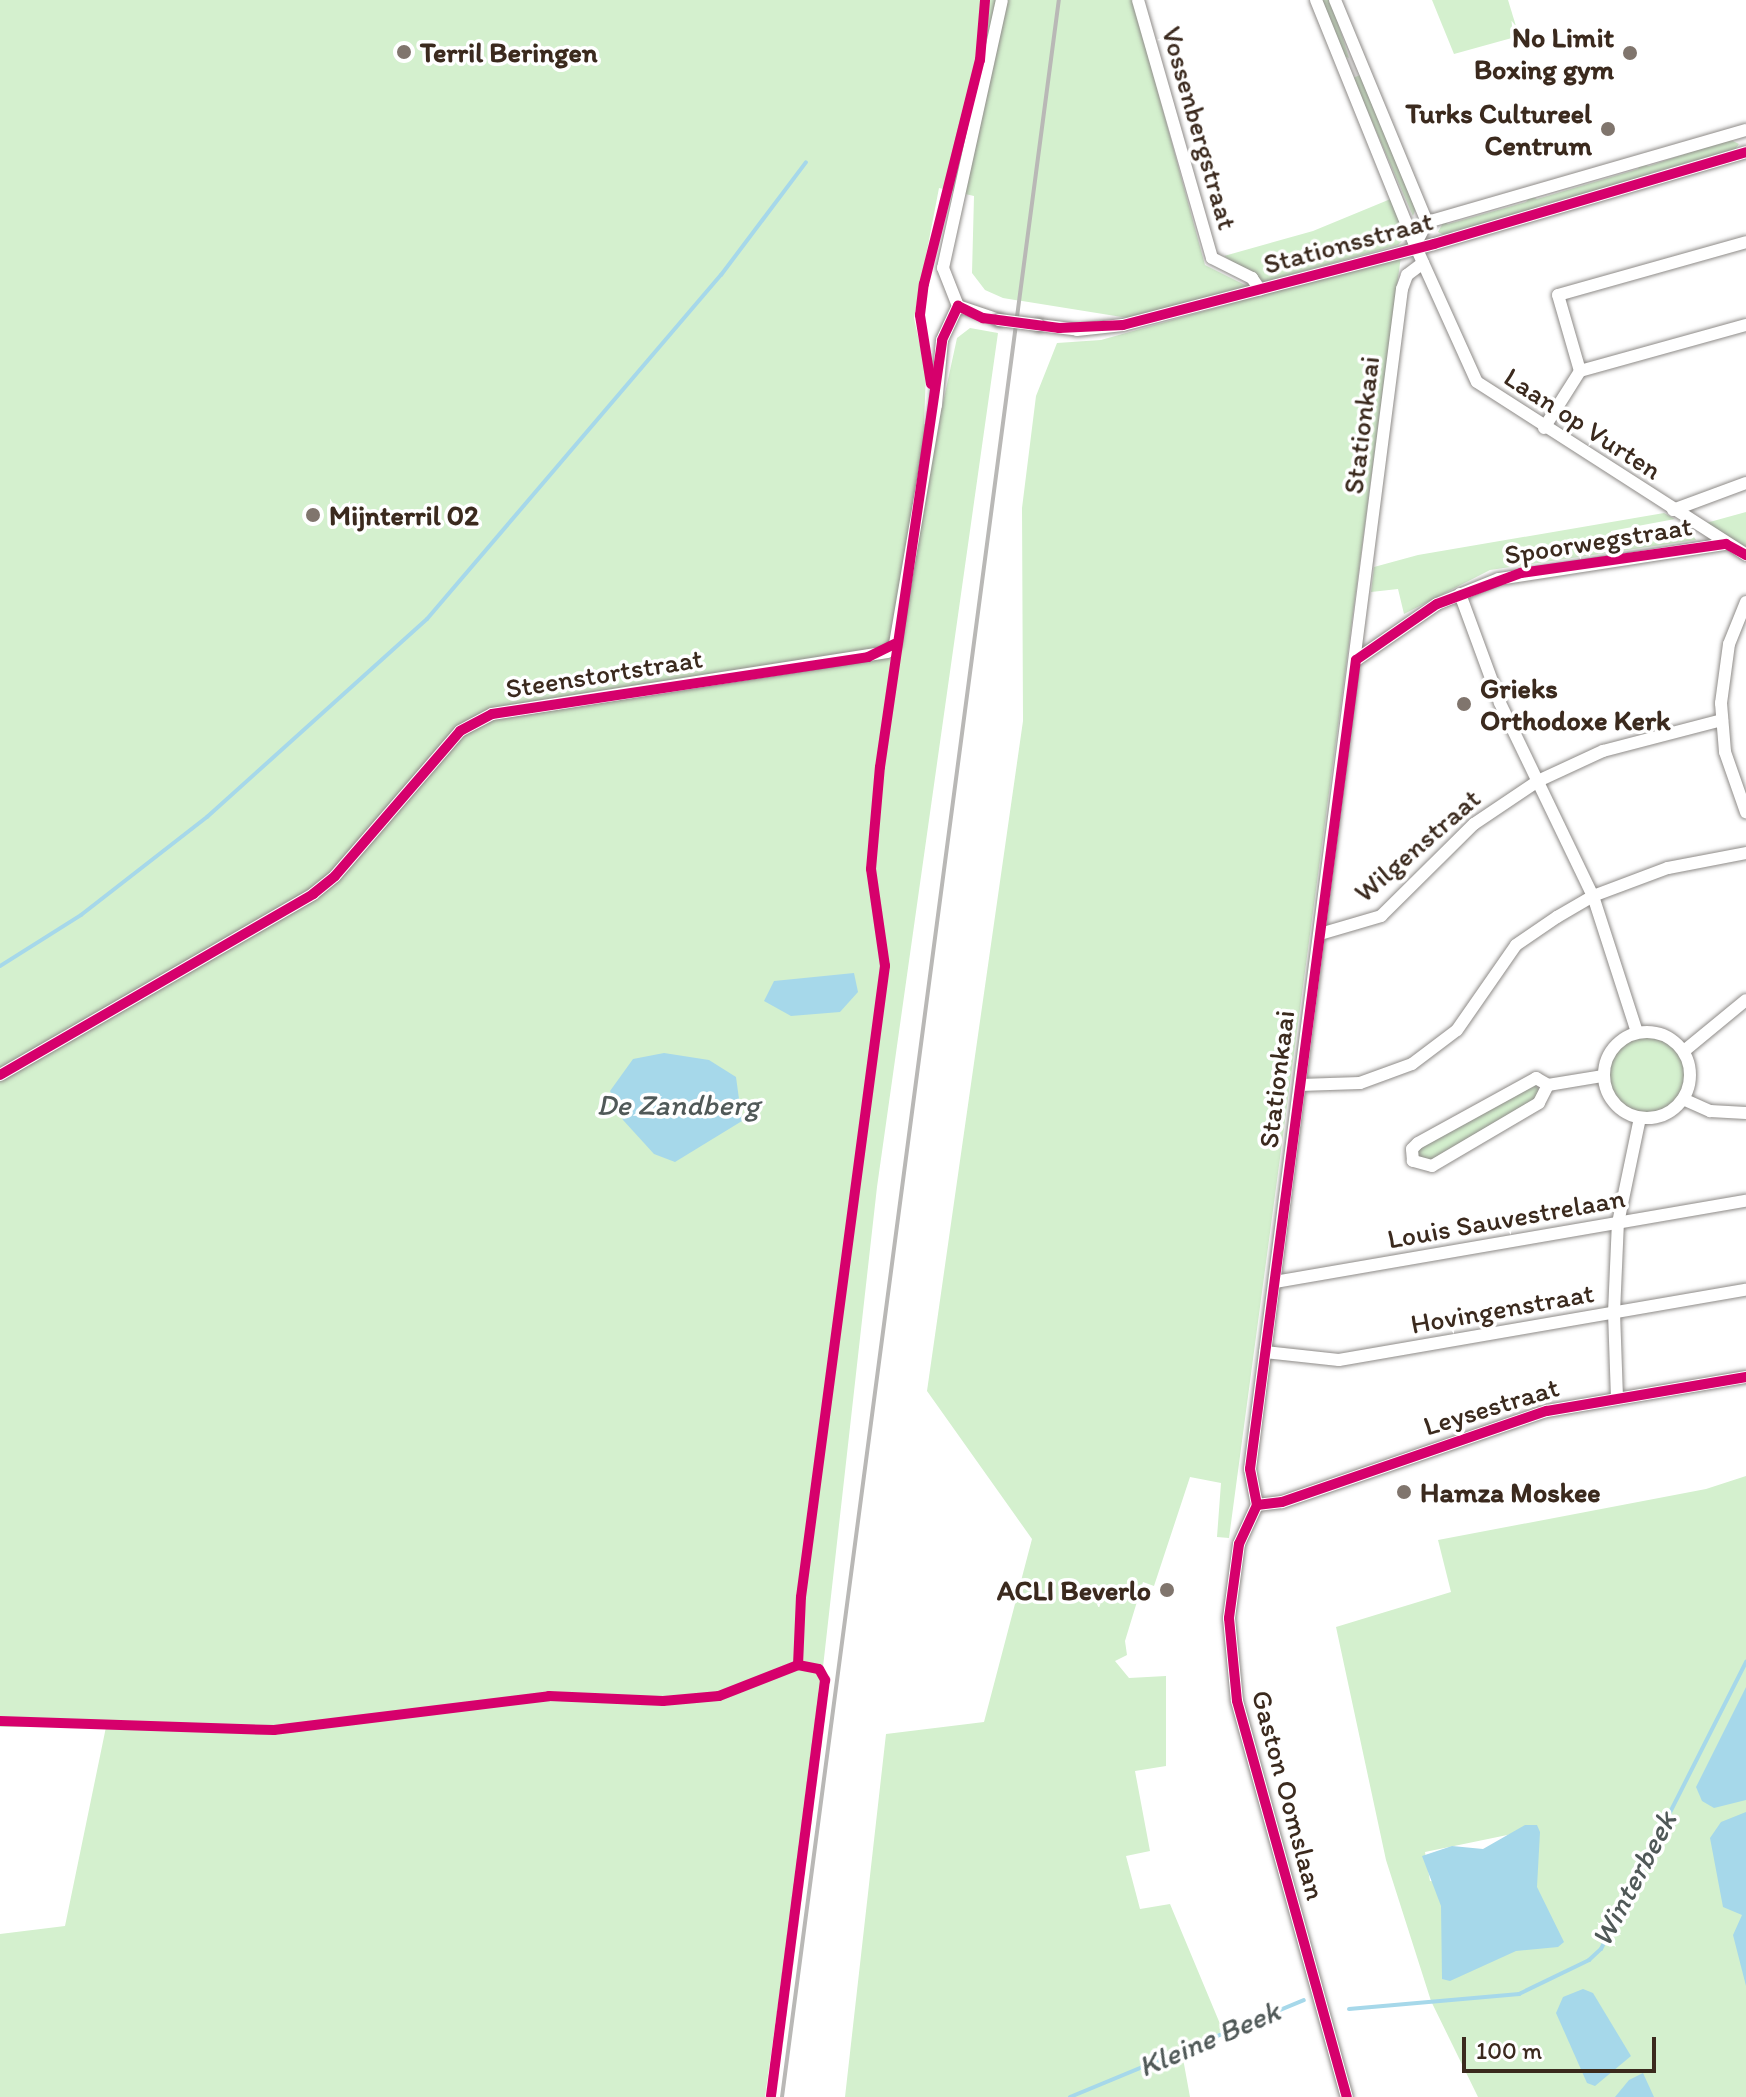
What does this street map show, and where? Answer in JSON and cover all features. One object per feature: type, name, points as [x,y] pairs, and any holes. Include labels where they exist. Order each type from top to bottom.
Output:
[{"type":"street","points":[[958,306],[945,280],[945,257],[1002,0]]},
{"type":"street","name":"Vossenbergstraat","points":[[1138,0],[1212,258],[1252,278],[1260,290]]},
{"type":"street","name":"Laan op Vurten","points":[[1316,0],[1415,245],[1477,382],[1544,428],[1746,555]]},
{"type":"street","points":[[1335,0],[1427,222]]},
{"type":"street","points":[[1345,71],[1361,64]]},
{"type":"street","name":"Stationsstraat","points":[[1415,245],[1427,222],[1746,131]]},
{"type":"street","name":"Stationsstraat","points":[[958,306],[999,320],[1077,330],[1123,325],[1260,290],[1415,245],[1434,244],[1746,152]]},
{"type":"street","points":[[1580,371],[1558,295],[1746,242]]},
{"type":"street","name":"Stationkaai","points":[[1257,1505],[1250,1469],[1402,289],[1407,275],[1423,263]]},
{"type":"street","name":"Steenstortstraat","points":[[0,1075],[313,894],[335,876],[460,731],[492,714],[887,652],[895,644],[936,405],[942,340],[958,306]]},
{"type":"street","points":[[1544,428],[1580,371],[1746,325]]},
{"type":"street","name":"Spoorwegstraat","points":[[1673,510],[1746,483]]},
{"type":"street","name":"Spoorwegstraat","points":[[1356,660],[1460,594],[1521,573],[1726,544]]},
{"type":"street","points":[[1460,594],[1490,680],[1593,896],[1637,1032]]},
{"type":"street","points":[[1746,602],[1724,663],[1722,720],[1725,752],[1746,812]]},
{"type":"street","name":"Wilgenstraat","points":[[1320,934],[1381,916],[1474,824],[1538,781],[1603,751],[1722,720]]},
{"type":"street","points":[[1300,1085],[1360,1083],[1412,1064],[1457,1030],[1516,945],[1593,896],[1668,868],[1746,853]]},
{"type":"street","points":[[1684,1051],[1746,1000]]},
{"type":"street","points":[[1637,1032],[1658,1033],[1684,1051],[1690,1070],[1683,1099],[1669,1112],[1640,1118],[1614,1103],[1603,1076],[1612,1048],[1637,1032]]},
{"type":"street","points":[[1548,1085],[1539,1103],[1432,1166],[1413,1161],[1412,1149],[1418,1143],[1525,1080],[1536,1078],[1548,1085],[1603,1076]]},
{"type":"street","points":[[1683,1099],[1710,1111],[1746,1113]]},
{"type":"street","points":[[1617,1398],[1614,1313],[1618,1223],[1640,1118]]},
{"type":"street","name":"Louis Sauvestrelaan","points":[[1275,1282],[1746,1201]]},
{"type":"street","name":"Hovingenstraat","points":[[1265,1352],[1339,1360],[1746,1290]]},
{"type":"street","name":"Leysestraat","points":[[1257,1505],[1282,1502],[1505,1422],[1617,1398],[1746,1377]]},
{"type":"street","name":"Gaston Oomslaan","points":[[1257,1505],[1239,1544],[1229,1618],[1237,1701],[1347,2097]]},
{"type":"green space","points":[[0,0],[1133,0],[1205,265],[1247,286],[1128,318],[1003,298],[985,290],[972,273],[974,196],[939,188],[914,318],[926,373],[924,424],[938,426],[957,338],[970,328],[998,333],[877,1187],[813,1756],[765,2097],[0,2097],[0,1934],[65,1926],[106,1727],[0,1727]]},
{"type":"green space","points":[[1320,0],[1331,0],[1349,58],[1343,56]]},
{"type":"green space","points":[[1432,0],[1508,0],[1519,36],[1454,54]]},
{"type":"green space","points":[[1360,75],[1416,208],[1413,216],[1353,78]]},
{"type":"green space","points":[[1729,139],[1739,144],[1732,154],[1728,151],[1651,173],[1647,178],[1538,206],[1535,211],[1453,231],[1448,237],[1438,232],[1444,221],[1448,224],[1526,202],[1531,196],[1537,199]]},
{"type":"green space","points":[[1393,198],[1407,236],[1398,245],[1264,282],[1224,256],[1313,231]]},
{"type":"green space","points":[[1401,256],[1229,1538],[1217,1537],[1221,1483],[1190,1477],[1154,1586],[1143,1582],[1125,1641],[1127,1655],[1115,1661],[1129,1678],[1166,1676],[1166,1766],[1135,1771],[1150,1851],[1126,1856],[1140,1909],[1170,1904],[1223,2031],[1182,2053],[1190,2097],[845,2097],[886,1734],[984,1722],[1032,1539],[927,1391],[1023,721],[1022,508],[1036,396],[1057,343],[1101,340]]},
{"type":"green space","points":[[1746,512],[1746,547],[1706,523]]},
{"type":"green space","points":[[1664,513],[1675,519],[1611,531],[1611,540],[1689,530],[1696,540],[1490,570],[1404,614],[1398,589],[1371,592],[1374,567],[1418,555]]},
{"type":"green space","points":[[1647,1037],[1661,1040],[1674,1048],[1682,1061],[1685,1075],[1682,1089],[1674,1102],[1661,1110],[1647,1113],[1633,1110],[1620,1102],[1612,1089],[1609,1075],[1612,1061],[1620,1048],[1633,1040]]},
{"type":"green space","points":[[1534,1082],[1542,1095],[1432,1162],[1419,1162],[1417,1148]]},
{"type":"green space","points":[[1746,1476],[1746,2097],[1478,2097],[1431,2001],[1386,1860],[1336,1627],[1451,1592],[1438,1540],[1706,1489]],"holes":[[[1517,1833],[1538,1894],[1430,1881],[1425,1852]]]},
{"type":"water","points":[[854,973],[858,992],[840,1012],[791,1016],[764,1001],[774,981]]},
{"type":"water","name":"De Zandberg","points":[[664,1053],[709,1060],[736,1077],[742,1121],[675,1162],[654,1154],[623,1120],[610,1091],[633,1059]]},
{"type":"water","points":[[1746,1687],[1746,1800],[1714,1808],[1702,1801],[1696,1787]]},
{"type":"water","points":[[1746,1812],[1746,1986],[1733,1935],[1742,1915],[1723,1907],[1710,1838],[1721,1822]]},
{"type":"water","points":[[1525,1825],[1537,1825],[1540,1832],[1537,1887],[1564,1942],[1558,1947],[1516,1951],[1450,1981],[1442,1979],[1441,1906],[1422,1856],[1452,1846],[1483,1849]]},
{"type":"water","points":[[1583,1989],[1593,1993],[1631,2056],[1595,2086],[1587,2083],[1556,2013],[1563,1997]]},
{"type":"water","points":[[1643,2073],[1654,2097],[1615,2097],[1629,2080]]},
{"type":"waterway","points":[[0,966],[81,915],[207,817],[427,619],[721,275],[806,162]]},
{"type":"waterway","name":"Winterbeek","points":[[1349,2009],[1519,1994],[1589,1960],[1601,1949],[1746,1662]]},
{"type":"waterway","name":"Kleine Beek","points":[[1070,2097],[1304,2000]]},
{"type":"railway","points":[[782,2097],[1059,0]]},
{"type":"cycle path","points":[[931,384],[920,315],[924,284],[980,60],[985,0]]},
{"type":"cycle path","points":[[798,1665],[801,1597],[885,966],[871,869],[880,767],[942,340],[958,306],[983,318],[1059,328],[1123,325],[1434,244],[1746,152]]},
{"type":"cycle path","points":[[1257,1505],[1250,1469],[1356,660],[1437,604],[1521,573],[1726,544],[1746,555]]},
{"type":"cycle path","points":[[0,1075],[313,894],[335,876],[460,731],[492,714],[868,657],[895,644]]},
{"type":"cycle path","points":[[1257,1505],[1282,1502],[1547,1411],[1746,1377]]},
{"type":"cycle path","points":[[1257,1505],[1239,1544],[1229,1618],[1237,1701],[1347,2097]]},
{"type":"cycle path","points":[[0,1721],[274,1730],[549,1696],[663,1701],[719,1696],[798,1665],[819,1669],[825,1680],[771,2097]]},
{"type":"place","name":"Terril Beringen","points":[[404,52]]},
{"type":"place","name":"No Limit Boxing gym","points":[[1630,53]]},
{"type":"place","name":"Turks Cultureel Centrum","points":[[1608,129]]},
{"type":"place","name":"Mijnterril 02","points":[[313,515]]},
{"type":"place","name":"Grieks Orthodoxe Kerk","points":[[1464,704]]},
{"type":"place","name":"Hamza Moskee","points":[[1404,1492]]},
{"type":"place","name":"ACLI Beverlo","points":[[1167,1590]]}]
